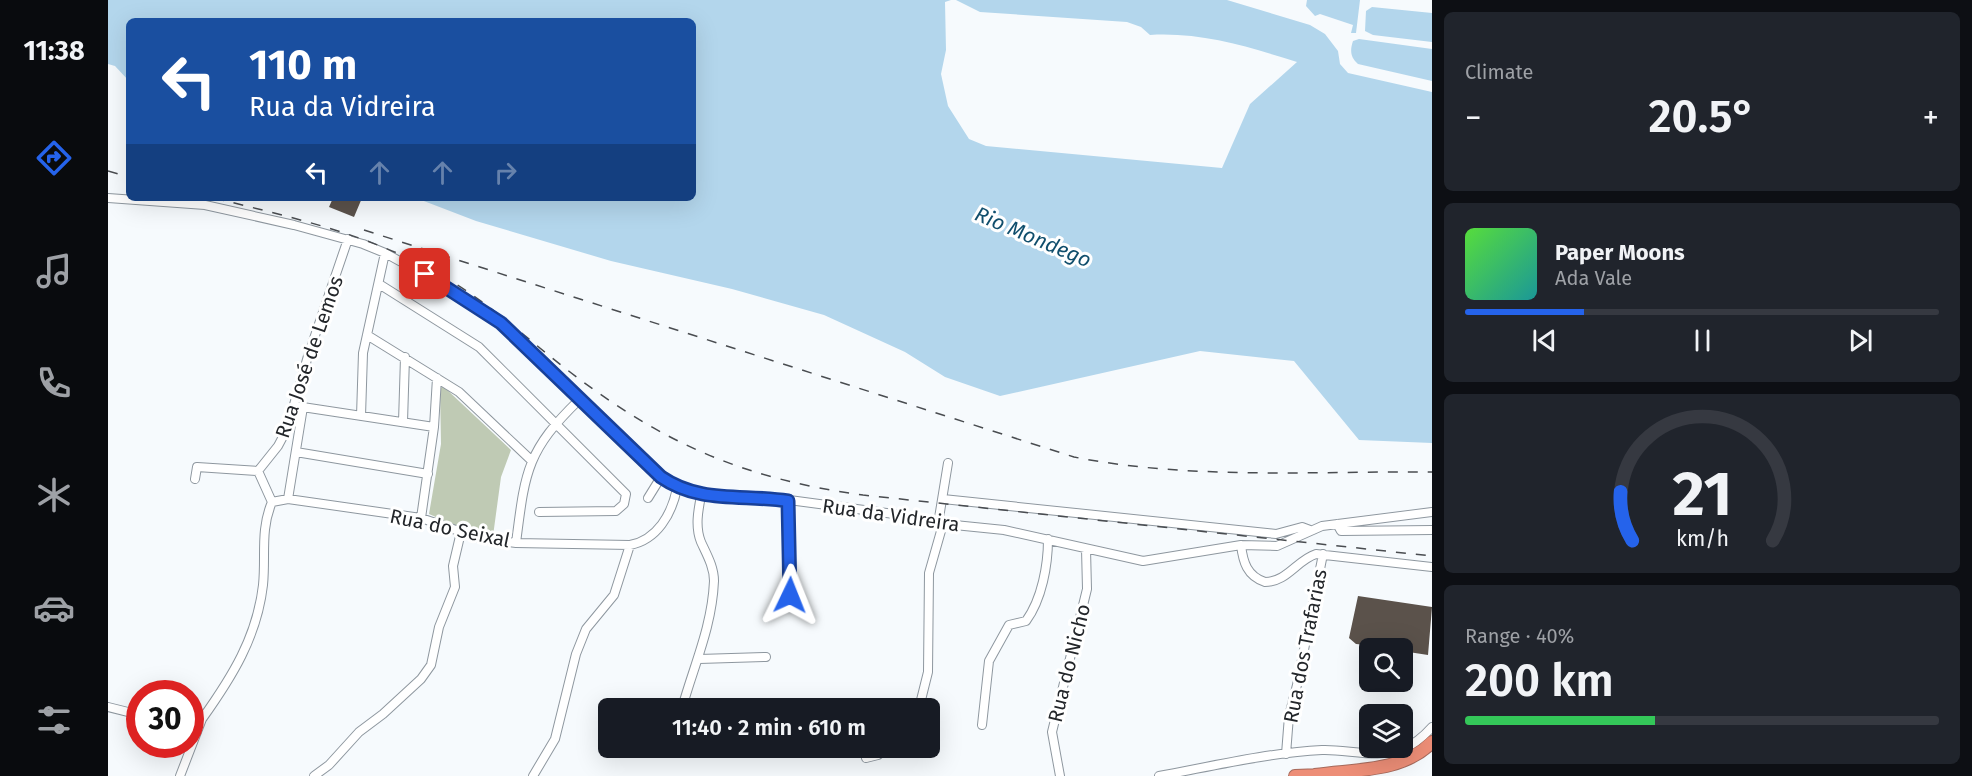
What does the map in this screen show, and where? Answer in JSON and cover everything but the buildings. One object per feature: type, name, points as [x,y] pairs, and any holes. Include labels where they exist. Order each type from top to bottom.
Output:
[{"type":"highway","points":[[1295,776],[1377,768],[1404,761],[1432,742]]},
{"type":"highway","points":[[1314,775],[1380,776]]},
{"type":"street","name":"Rua da Vidreira","points":[[109,200],[126,201]]},
{"type":"street","name":"Rua da Vidreira","points":[[128,201],[205,205],[348,239],[386,254],[457,293],[501,323],[661,477],[677,488],[701,496],[759,496],[883,513],[940,524],[1004,530],[1143,561],[1241,545],[1282,545],[1310,530],[1337,524],[1432,512]]},
{"type":"street","name":"Rua José de Lemos","points":[[258,471],[278,446],[299,406],[309,356],[348,239]]},
{"type":"street","points":[[361,416],[363,353],[386,254]]},
{"type":"street","points":[[378,284],[479,347],[623,488],[626,500],[621,508],[613,512],[539,512]]},
{"type":"street","points":[[367,334],[459,392],[531,460]]},
{"type":"street","points":[[403,422],[405,357]]},
{"type":"street","points":[[421,518],[434,427],[437,378]]},
{"type":"street","points":[[516,543],[531,460],[555,423],[579,400]]},
{"type":"street","points":[[288,500],[296,452],[299,406],[434,427]]},
{"type":"street","points":[[296,452],[428,474]]},
{"type":"street","points":[[922,698],[928,672],[929,573],[940,524],[948,463]]},
{"type":"street","points":[[195,479],[196,467],[258,471],[272,502],[263,532],[263,584],[257,618],[245,652],[204,715]]},
{"type":"street","points":[[648,498],[661,477]]},
{"type":"street","points":[[533,776],[555,739],[579,646],[586,629],[614,594],[630,545],[643,543],[658,531],[672,506],[677,488]]},
{"type":"street","points":[[685,698],[710,620],[714,579],[699,533],[697,514],[701,496]]},
{"type":"street","points":[[943,499],[1276,534],[1302,527],[1310,530]]},
{"type":"street","name":"Rua do Seixal","points":[[272,502],[288,500],[421,518],[482,539],[516,543],[630,545]]},
{"type":"street","points":[[788,501],[790,595]]},
{"type":"street","points":[[1337,524],[1341,531],[1432,530]]},
{"type":"street","points":[[314,776],[329,765],[358,732],[383,714],[422,679],[430,665],[439,627],[455,587],[453,566],[461,532]]},
{"type":"street","points":[[982,725],[989,661],[1009,625],[1026,621],[1033,612],[1048,561],[1048,539]]},
{"type":"street","points":[[1241,545],[1243,559],[1249,572],[1265,582],[1282,578],[1309,556],[1323,554],[1432,567]]},
{"type":"street","name":"Rua do Nicho","points":[[1060,776],[1052,732],[1087,589],[1086,549]]},
{"type":"street","name":"Rua dos Trafarias","points":[[1286,754],[1292,696],[1297,685],[1323,554]]},
{"type":"street","points":[[699,659],[766,657]]},
{"type":"street","points":[[108,709],[126,712]]},
{"type":"street","points":[[1159,776],[1241,759],[1321,750],[1375,753],[1402,750],[1424,737],[1432,727]]},
{"type":"street","points":[[180,776],[186,758]]},
{"type":"green space","points":[[443,386],[511,450],[501,477],[493,536],[477,535],[429,514],[441,444],[440,389]]},
{"type":"water","name":"Rio Mondego","points":[[108,0],[951,0],[945,2],[946,50],[941,74],[948,106],[969,139],[986,146],[1222,168],[1250,104],[1297,62],[1207,38],[1150,35],[1141,27],[1127,22],[980,12],[956,0],[1227,0],[1310,25],[1325,34],[1338,51],[1340,64],[1348,73],[1432,92],[1432,443],[1359,440],[1294,361],[1200,351],[1000,396],[945,377],[905,352],[824,315],[732,289],[611,261],[476,221],[424,201],[696,201],[696,18],[126,18],[126,78],[115,66],[108,64]]},
{"type":"water","points":[[1307,0],[1360,0],[1356,33],[1351,33],[1353,25],[1320,14],[1315,16],[1306,6]]},
{"type":"water","points":[[1372,7],[1432,13],[1432,42],[1373,35],[1365,31],[1366,11]]},
{"type":"water","points":[[1359,39],[1432,49],[1432,81],[1358,64],[1353,59],[1351,50],[1353,41]]},
{"type":"railway","points":[[108,171],[126,176]]},
{"type":"railway","points":[[226,201],[332,229],[417,262],[477,298],[570,372],[639,419],[673,438],[743,468],[820,488],[863,495],[1432,556]]},
{"type":"railway","points":[[364,230],[1074,457],[1162,469],[1207,472],[1432,472]]},
{"type":"route","points":[[425,274],[501,323],[661,477],[677,488],[701,496],[759,496],[788,501],[792,573],[790,595]]}]
